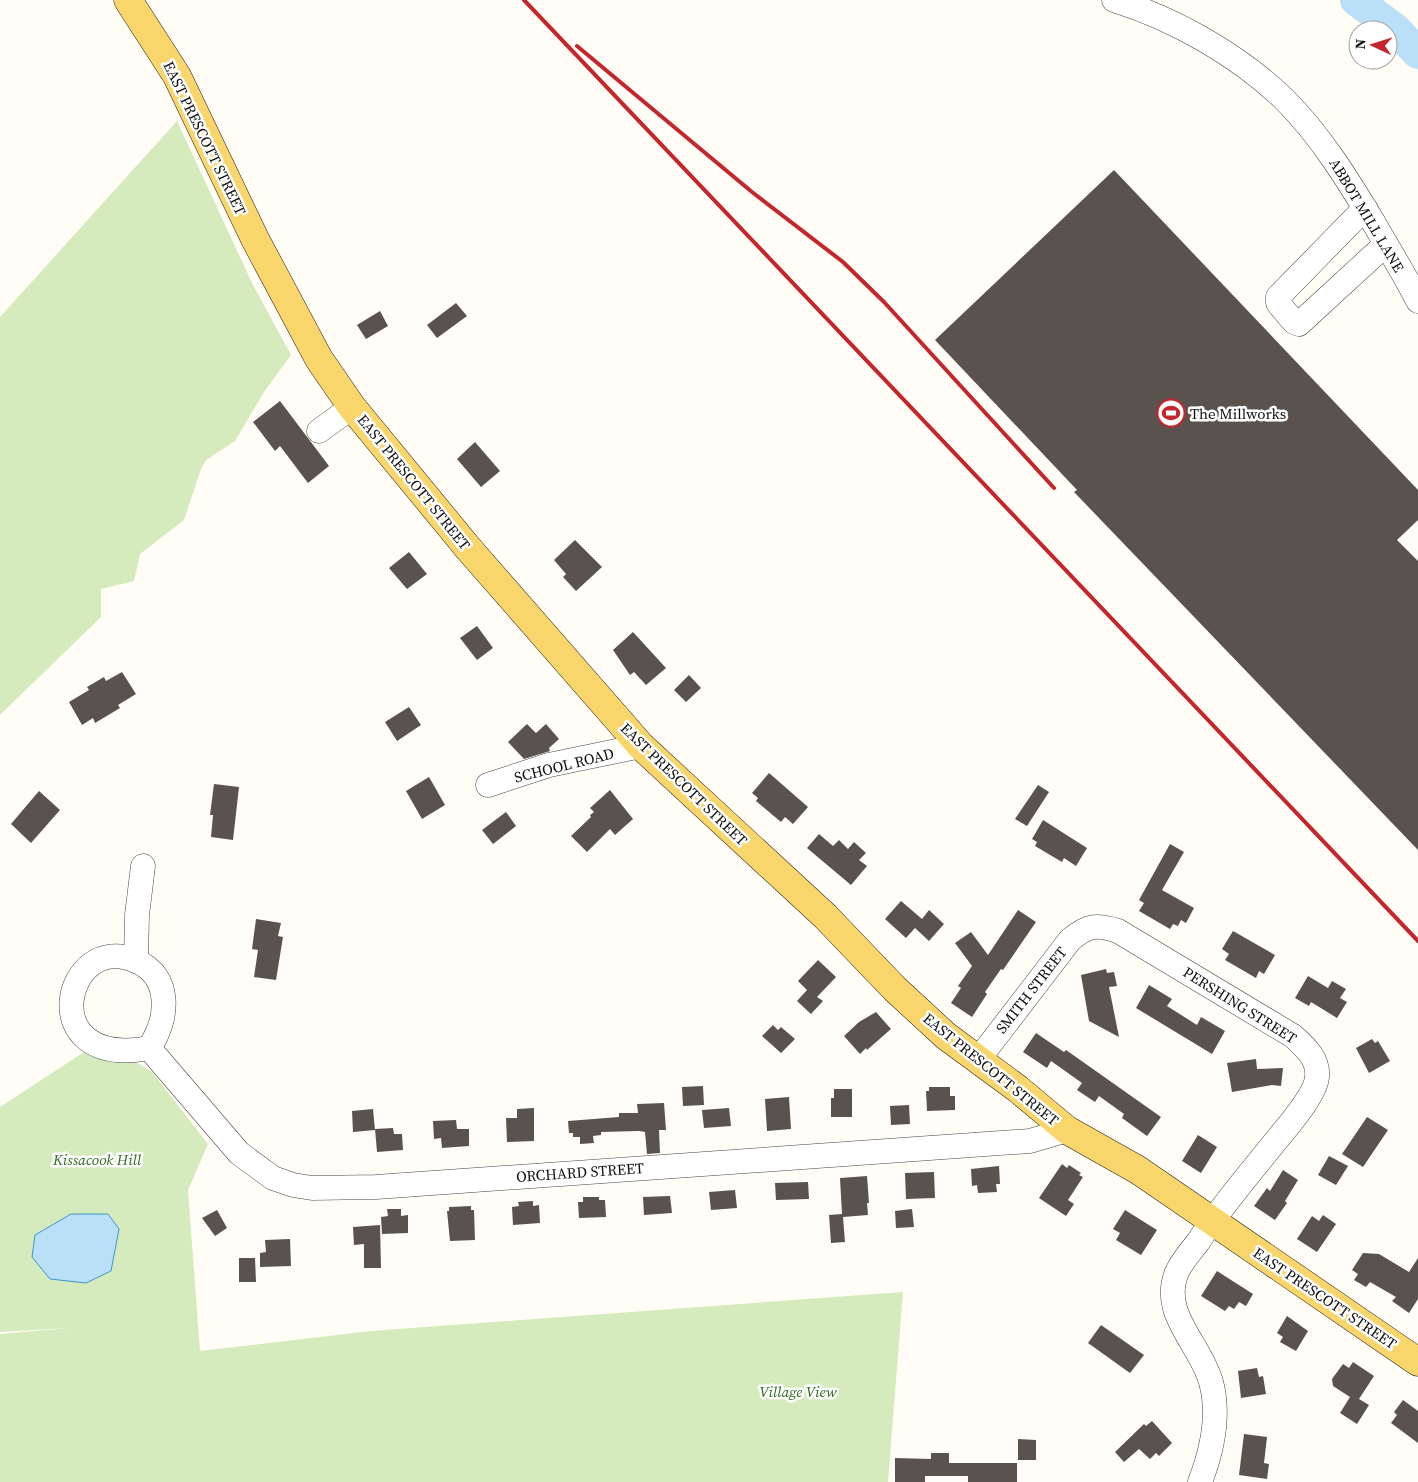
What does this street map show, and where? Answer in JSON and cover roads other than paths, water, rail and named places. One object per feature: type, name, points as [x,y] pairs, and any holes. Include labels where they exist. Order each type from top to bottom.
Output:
[{"type":"main road","name":"EAST PRESCOTT STREET","points":[[128,0],[135,8],[177,76],[292,312],[319,359],[352,407],[468,548],[641,746],[825,916],[895,989],[946,1036],[1018,1089],[1067,1130],[1138,1170],[1418,1362]]},
{"type":"street","name":"ABBOT MILL LANE","points":[[1114,0],[1134,6],[1196,36],[1240,65],[1284,99],[1337,161],[1418,301]]},
{"type":"street","points":[[1364,208],[1278,297],[1278,303],[1294,322],[1299,324],[1386,244]]},
{"type":"street","points":[[319,431],[352,407]]},
{"type":"street","name":"SCHOOL ROAD","points":[[488,785],[550,766],[641,746]]},
{"type":"street","points":[[136,961],[137,915],[143,866]]},
{"type":"street","name":"PERSHING STREET","points":[[1092,928],[1102,925],[1118,931],[1293,1036],[1308,1051],[1317,1065],[1318,1078],[1300,1112],[1212,1221],[1179,1270],[1172,1289],[1172,1303],[1183,1328],[1203,1362],[1211,1382],[1214,1405],[1214,1434],[1200,1482]]},
{"type":"street","name":"SMITH STREET","points":[[978,1060],[1064,947],[1083,930],[1092,928]]},
{"type":"street","points":[[109,956],[136,961],[146,965],[160,981],[164,1003],[156,1038],[150,1048],[128,1052],[99,1047],[80,1034],[71,1015],[72,993],[80,976],[94,962],[109,956]]},
{"type":"street","name":"ORCHARD STREET","points":[[150,1048],[239,1153],[273,1178],[293,1185],[312,1188],[376,1187],[1030,1142],[1067,1130]]},
{"type":"water","points":[[71,1214],[108,1214],[119,1229],[111,1271],[86,1283],[50,1279],[32,1257],[35,1235]]},
{"type":"waterway","points":[[1356,0],[1395,29],[1418,53]]},
{"type":"railway","points":[[524,0],[1418,941]]},
{"type":"railway","points":[[577,46],[752,192],[843,262],[884,302],[1054,488]]},
{"type":"place","name":"The Millworks","points":[[1171,413]]},
{"type":"park label","name":"Kissacook Hill","points":[[97,1159]]},
{"type":"park label","name":"Village View","points":[[798,1391]]}]
